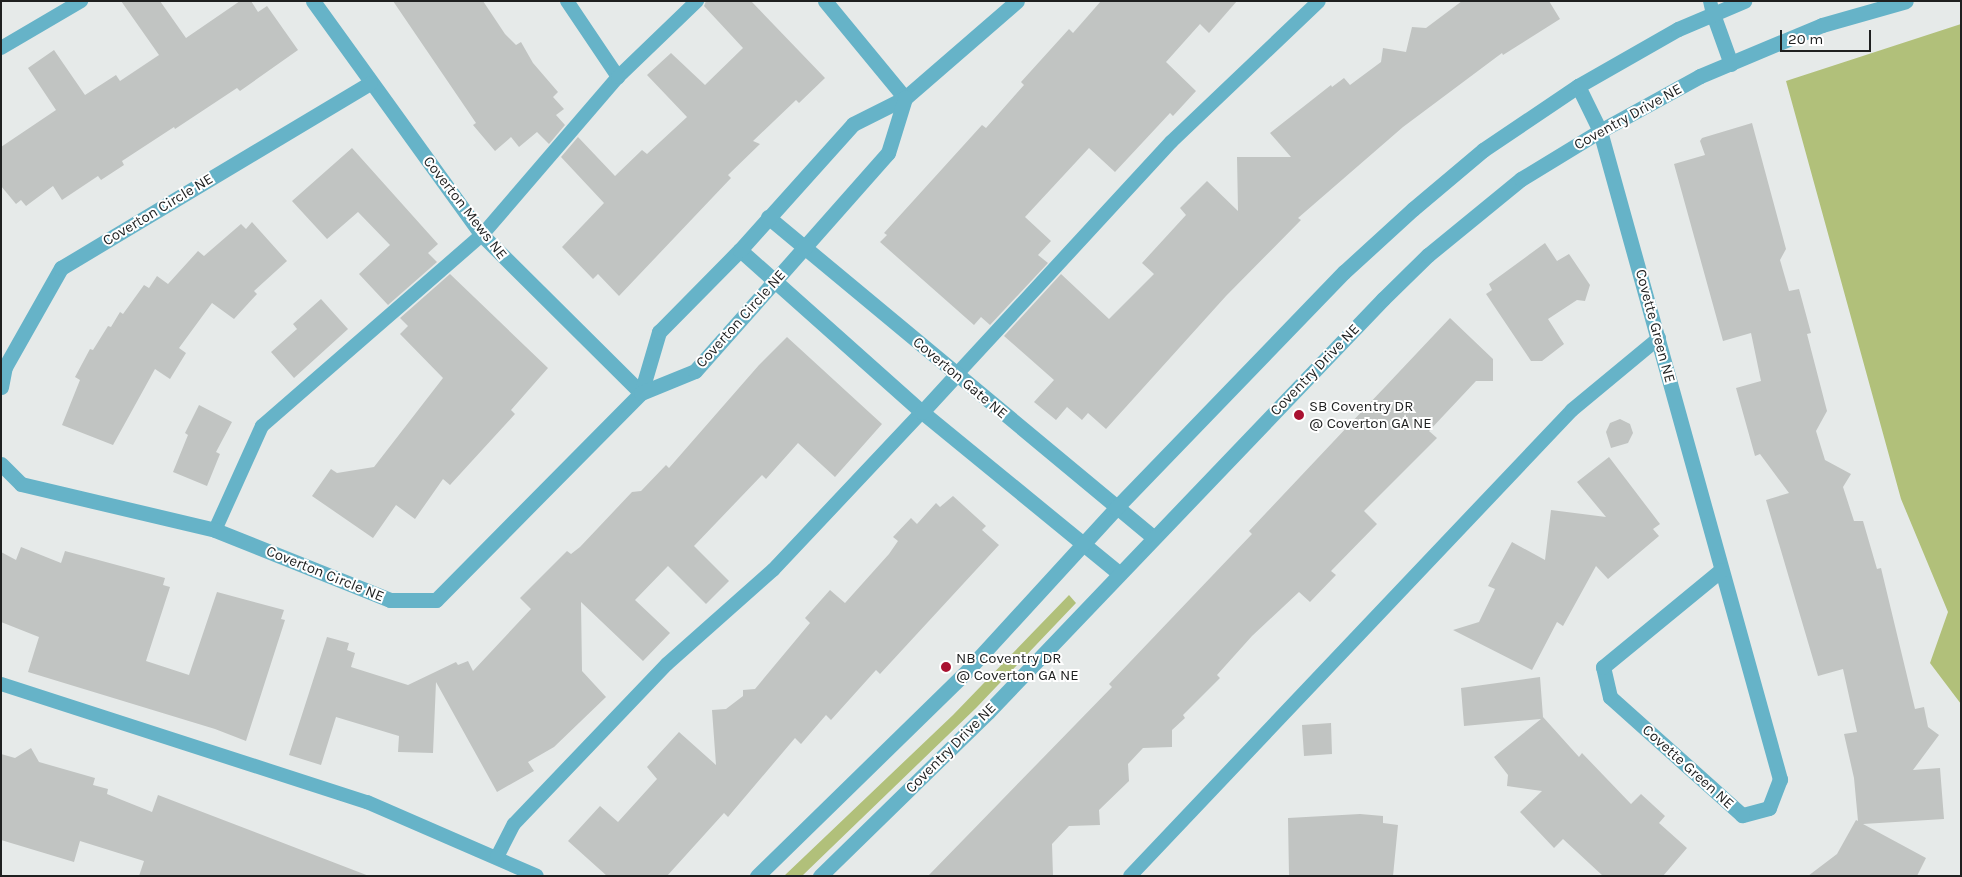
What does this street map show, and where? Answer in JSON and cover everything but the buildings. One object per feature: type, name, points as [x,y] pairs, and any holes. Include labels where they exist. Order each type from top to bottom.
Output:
[{"type":"street","name":"Coverton Mews NE","points":[[313,1],[370,83],[482,235],[641,393]]},
{"type":"street","points":[[825,1],[905,98]]},
{"type":"street","name":"Coverton Circle NE","points":[[641,393],[659,332],[740,250],[853,124],[905,98],[1017,1]]},
{"type":"street","points":[[757,876],[964,674],[1116,508],[1344,272],[1378,240],[1483,150],[1578,86],[1712,8],[1744,1]]},
{"type":"street","name":"Coventry Drive NE","points":[[820,876],[988,712],[1153,537],[1428,255],[1521,179],[1600,131],[1700,76],[1822,25],[1906,1]]},
{"type":"street","points":[[1712,8],[1731,64]]},
{"type":"street","name":"Coverton Circle NE","points":[[1,387],[6,367],[61,268],[370,83]]},
{"type":"street","name":"Covette Green NE","points":[[1578,86],[1600,131],[1780,778],[1769,808],[1742,815],[1610,697],[1603,667],[1721,570]]},
{"type":"street","name":"Coverton Circle NE","points":[[1,464],[21,484],[215,530],[390,600],[436,600],[641,393],[695,371],[888,153],[905,98]]},
{"type":"street","name":"Coverton Gate NE","points":[[768,217],[1153,537]]},
{"type":"street","points":[[740,250],[922,412],[1119,573]]},
{"type":"street","points":[[922,412],[956,375]]},
{"type":"lane","points":[[1,48],[81,1]]},
{"type":"lane","points":[[567,1],[618,77]]},
{"type":"lane","points":[[215,530],[262,426],[482,235],[618,77],[698,1]]},
{"type":"lane","points":[[956,375],[1171,142],[1318,1]]},
{"type":"lane","points":[[1130,876],[1572,410],[1659,338]]},
{"type":"lane","points":[[497,857],[519,818],[668,664],[773,570],[922,412]]},
{"type":"lane","points":[[1,684],[367,802],[537,876]]},
{"type":"green space","points":[[1961,24],[1961,704],[1930,663],[1948,612],[1901,499],[1786,81]]},
{"type":"green space","points":[[1069,595],[1076,603],[976,708],[802,876],[784,876],[953,715]]},
{"type":"place","name":"SB Coventry DR @ Coverton GA NE","points":[[1299,415]]},
{"type":"place","name":"NB Coventry DR @ Coverton GA NE","points":[[946,667]]}]
